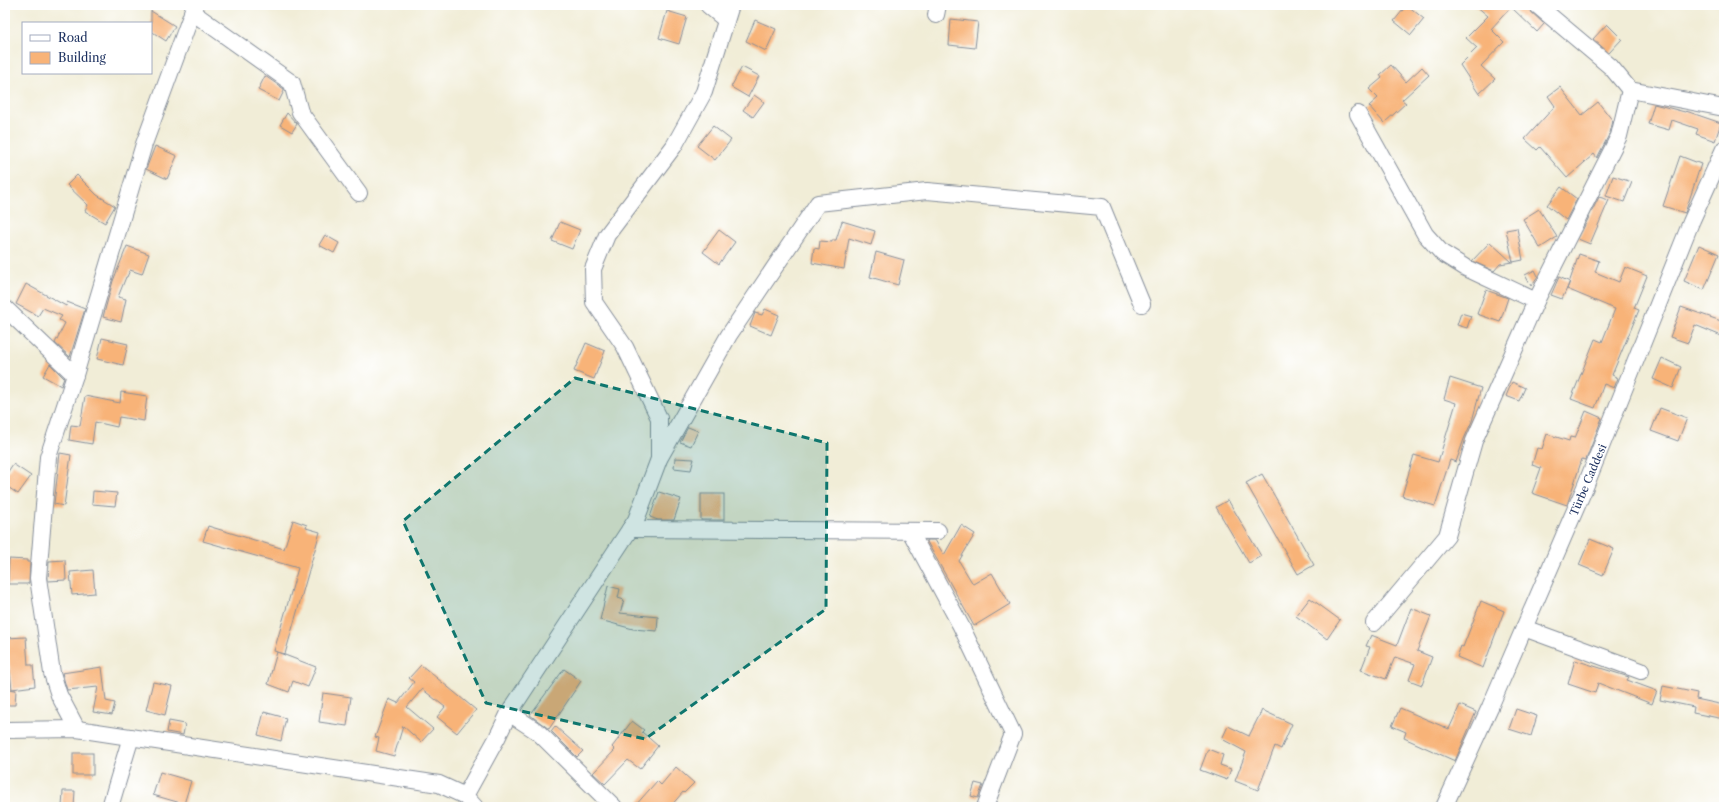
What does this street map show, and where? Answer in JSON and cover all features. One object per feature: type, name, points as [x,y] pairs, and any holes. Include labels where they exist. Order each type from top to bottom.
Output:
[{"type":"street","points":[[659,459],[658,418],[625,347],[594,302],[594,269],[607,235],[674,146],[704,92],[729,13],[708,5]]},
{"type":"street","points":[[1537,5],[1611,67],[1630,90],[1724,108]]},
{"type":"street","points":[[77,729],[59,695],[52,673],[38,578],[48,457],[75,376],[144,144],[193,8],[292,83],[300,112],[359,193]]},
{"type":"street","points":[[1374,622],[1447,536],[1474,441],[1536,301],[1619,136],[1630,90]]},
{"type":"street","points":[[1358,114],[1425,234],[1442,253],[1466,268],[1536,301]]},
{"type":"street","name":"Türbe Caddesi","points":[[1444,807],[1524,628],[1611,425],[1692,222],[1724,149]]},
{"type":"street","points":[[5,730],[77,729],[439,784],[470,802],[509,713],[636,520],[659,459],[729,335],[818,202],[927,190],[1102,207],[1142,304]]},
{"type":"street","points":[[5,308],[75,376]]},
{"type":"street","points":[[630,529],[938,531]]},
{"type":"street","points":[[910,531],[961,626],[1013,734],[985,807]]},
{"type":"street","points":[[1524,628],[1641,671]]},
{"type":"street","points":[[509,713],[538,732],[614,807]]},
{"type":"street","points":[[110,807],[131,737]]},
{"type":"highlighted area","points":[[575,378],[827,443],[826,609],[645,739],[486,703],[403,521]]},
{"type":"building","points":[[1407,5],[1424,19],[1411,35],[1394,21]]},
{"type":"building","points":[[1475,5],[1524,5],[1544,24],[1537,32],[1511,7],[1491,29],[1504,42],[1481,66],[1495,79],[1479,94],[1460,65],[1477,48],[1466,38],[1488,16]]},
{"type":"building","points":[[151,11],[175,26],[166,41],[152,32]]},
{"type":"building","points":[[667,11],[687,17],[679,44],[659,38]]},
{"type":"building","points":[[951,19],[978,22],[975,48],[949,45]]},
{"type":"building","points":[[755,20],[776,29],[766,51],[746,41]]},
{"type":"building","points":[[1607,24],[1622,39],[1609,53],[1593,39]]},
{"type":"building","points":[[1391,65],[1406,82],[1422,67],[1429,75],[1402,100],[1406,103],[1384,123],[1369,106],[1378,98],[1369,89],[1382,78],[1380,75]]},
{"type":"building","points":[[742,67],[759,76],[748,97],[731,87]]},
{"type":"building","points":[[265,76],[284,89],[279,101],[258,90]]},
{"type":"building","points":[[1560,87],[1582,115],[1598,102],[1613,121],[1610,133],[1597,158],[1594,154],[1567,178],[1540,147],[1537,150],[1525,139],[1555,106],[1548,96]]},
{"type":"building","points":[[754,95],[764,102],[753,117],[743,110]]},
{"type":"building","points":[[1654,104],[1686,111],[1721,123],[1715,141],[1696,134],[1698,129],[1672,120],[1669,130],[1648,124]]},
{"type":"building","points":[[287,113],[297,124],[292,132],[280,125]]},
{"type":"building","points":[[713,126],[731,140],[715,160],[697,146]]},
{"type":"building","points":[[155,146],[177,156],[167,179],[146,169]]},
{"type":"building","points":[[1680,156],[1701,164],[1685,213],[1663,206]]},
{"type":"building","points":[[77,175],[97,195],[115,206],[105,223],[85,211],[88,205],[67,185]]},
{"type":"building","points":[[1613,176],[1632,182],[1624,202],[1606,196]]},
{"type":"building","points":[[1561,187],[1577,199],[1566,220],[1547,205]]},
{"type":"building","points":[[1599,197],[1609,200],[1590,244],[1578,239]]},
{"type":"building","points":[[1539,209],[1557,237],[1540,248],[1523,219]]},
{"type":"building","points":[[842,221],[875,231],[871,245],[849,238],[844,269],[812,263],[814,248],[819,249],[820,241],[832,242],[832,240],[836,240]]},
{"type":"building","points":[[560,222],[580,230],[572,249],[552,241]]},
{"type":"building","points":[[1517,228],[1523,260],[1513,262],[1506,230]]},
{"type":"building","points":[[719,230],[735,242],[719,264],[703,252]]},
{"type":"building","points":[[325,235],[339,243],[334,253],[319,245]]},
{"type":"building","points":[[1490,242],[1512,262],[1500,264],[1494,271],[1472,261]]},
{"type":"building","points":[[1699,245],[1719,254],[1704,290],[1684,281]]},
{"type":"building","points":[[127,246],[149,254],[142,274],[130,270],[126,277],[118,297],[126,299],[121,322],[103,317],[113,281]]},
{"type":"building","points":[[876,252],[904,260],[898,285],[870,277]]},
{"type":"building","points":[[1579,254],[1599,261],[1595,272],[1619,282],[1625,267],[1647,276],[1634,308],[1639,310],[1612,375],[1618,378],[1614,388],[1604,384],[1595,408],[1571,399],[1595,339],[1602,342],[1615,309],[1567,289]]},
{"type":"building","points":[[1535,270],[1538,276],[1531,286],[1525,275]]},
{"type":"building","points":[[1559,277],[1570,282],[1562,299],[1551,295]]},
{"type":"building","points":[[26,284],[66,306],[67,302],[85,309],[70,357],[55,343],[65,323],[59,320],[62,316],[43,308],[38,316],[16,304]]},
{"type":"building","points":[[1486,290],[1508,298],[1500,322],[1477,314]]},
{"type":"building","points":[[1681,307],[1724,322],[1724,337],[1695,325],[1688,343],[1670,337]]},
{"type":"building","points":[[765,309],[779,315],[771,335],[750,326],[755,313],[762,315]]},
{"type":"building","points":[[1461,313],[1471,316],[1467,328],[1457,325]]},
{"type":"building","points":[[102,338],[128,344],[123,365],[97,359]]},
{"type":"building","points":[[586,343],[605,351],[594,379],[574,371]]},
{"type":"building","points":[[1662,358],[1681,367],[1673,388],[1653,379]]},
{"type":"building","points":[[50,364],[64,378],[61,386],[43,376]]},
{"type":"building","points":[[1450,378],[1481,388],[1472,421],[1456,462],[1450,460],[1435,506],[1402,496],[1414,455],[1438,462],[1456,403],[1444,399]]},
{"type":"building","points":[[1512,382],[1525,388],[1519,401],[1506,396]]},
{"type":"building","points":[[121,392],[147,396],[144,421],[119,417],[117,427],[95,422],[92,444],[69,440],[71,425],[80,426],[85,396],[120,403]]},
{"type":"building","points":[[1660,408],[1687,418],[1678,441],[1651,431]]},
{"type":"building","points":[[1586,411],[1602,418],[1586,460],[1582,459],[1567,505],[1532,493],[1541,468],[1532,465],[1537,448],[1542,449],[1547,434],[1569,441],[1570,437],[1575,438]]},
{"type":"building","points":[[688,427],[698,431],[691,446],[680,442]]},
{"type":"building","points":[[60,453],[71,455],[64,506],[54,504]]},
{"type":"building","points":[[675,458],[694,459],[691,470],[674,468]]},
{"type":"building","points":[[13,464],[31,476],[18,494],[5,485],[5,476]]},
{"type":"building","points":[[1262,474],[1314,565],[1298,574],[1246,483]]},
{"type":"building","points":[[93,491],[117,493],[115,506],[92,504]]},
{"type":"building","points":[[659,492],[681,499],[674,520],[658,520],[650,517]]},
{"type":"building","points":[[701,494],[724,494],[724,520],[701,520]]},
{"type":"building","points":[[1228,500],[1261,556],[1249,563],[1216,507]]},
{"type":"building","points":[[293,520],[307,525],[306,528],[320,532],[285,654],[274,651],[298,568],[203,541],[208,526],[284,549]]},
{"type":"building","points":[[961,525],[975,534],[959,561],[973,584],[992,573],[1010,604],[974,626],[926,540],[935,540],[944,555]]},
{"type":"building","points":[[1590,539],[1614,549],[1603,575],[1579,565]]},
{"type":"building","points":[[9,559],[27,560],[27,562],[30,562],[29,583],[8,584]]},
{"type":"building","points":[[65,560],[66,580],[48,581],[49,561]]},
{"type":"building","points":[[93,570],[95,593],[72,595],[70,572]]},
{"type":"building","points":[[608,586],[620,589],[618,598],[624,600],[620,613],[658,617],[657,631],[633,629],[600,620]]},
{"type":"building","points":[[1310,598],[1340,620],[1327,639],[1296,616]]},
{"type":"building","points":[[1481,601],[1504,611],[1483,668],[1457,657],[1461,646],[1463,647]]},
{"type":"building","points":[[1411,608],[1431,616],[1417,651],[1432,657],[1422,685],[1409,680],[1415,664],[1395,657],[1386,679],[1361,670],[1370,647],[1366,646],[1371,635],[1397,645]]},
{"type":"building","points":[[26,637],[28,665],[33,665],[35,686],[12,689],[6,638]]},
{"type":"building","points":[[277,652],[316,667],[308,687],[293,681],[289,692],[268,684]]},
{"type":"building","points":[[1575,660],[1629,677],[1627,680],[1657,691],[1652,704],[1598,683],[1595,693],[1568,684]]},
{"type":"building","points":[[421,665],[476,710],[457,733],[437,717],[445,707],[422,689],[407,707],[433,729],[421,742],[403,726],[394,756],[376,751],[379,738],[375,737],[389,699],[398,703],[414,682],[409,678]]},
{"type":"building","points":[[102,667],[106,701],[115,703],[112,715],[93,712],[98,687],[67,690],[62,673]]},
{"type":"building","points":[[564,669],[581,681],[549,729],[530,715]]},
{"type":"building","points":[[153,682],[172,686],[165,715],[146,710]]},
{"type":"building","points":[[1663,686],[1697,693],[1696,699],[1724,705],[1724,719],[1693,713],[1694,707],[1660,700]]},
{"type":"building","points":[[5,689],[16,690],[15,705],[5,705]]},
{"type":"building","points":[[323,693],[351,697],[347,726],[319,722]]},
{"type":"building","points":[[1460,705],[1476,712],[1455,761],[1404,738],[1406,732],[1392,726],[1400,708],[1449,729]]},
{"type":"building","points":[[1516,709],[1537,716],[1531,736],[1509,729]]},
{"type":"building","points":[[1262,710],[1292,724],[1281,749],[1275,746],[1258,790],[1235,781],[1246,752],[1222,739],[1228,726],[1249,736]]},
{"type":"building","points":[[264,712],[286,718],[281,741],[258,735]]},
{"type":"building","points":[[169,721],[185,724],[183,735],[167,732]]},
{"type":"building","points":[[632,721],[644,730],[642,732],[658,746],[640,769],[628,760],[605,784],[593,773],[615,750],[612,747]]},
{"type":"building","points":[[555,726],[583,751],[577,757],[551,731]]},
{"type":"building","points":[[1208,749],[1223,755],[1220,765],[1231,769],[1227,780],[1200,770]]},
{"type":"building","points":[[73,753],[93,753],[93,775],[73,775]]},
{"type":"building","points":[[676,767],[694,783],[684,793],[683,792],[670,807],[634,807],[657,781],[661,785]]},
{"type":"building","points":[[160,772],[191,781],[184,804],[153,795]]},
{"type":"building","points":[[975,783],[983,785],[978,798],[971,796]]},
{"type":"building","points":[[63,791],[75,791],[74,807],[62,807]]}]
